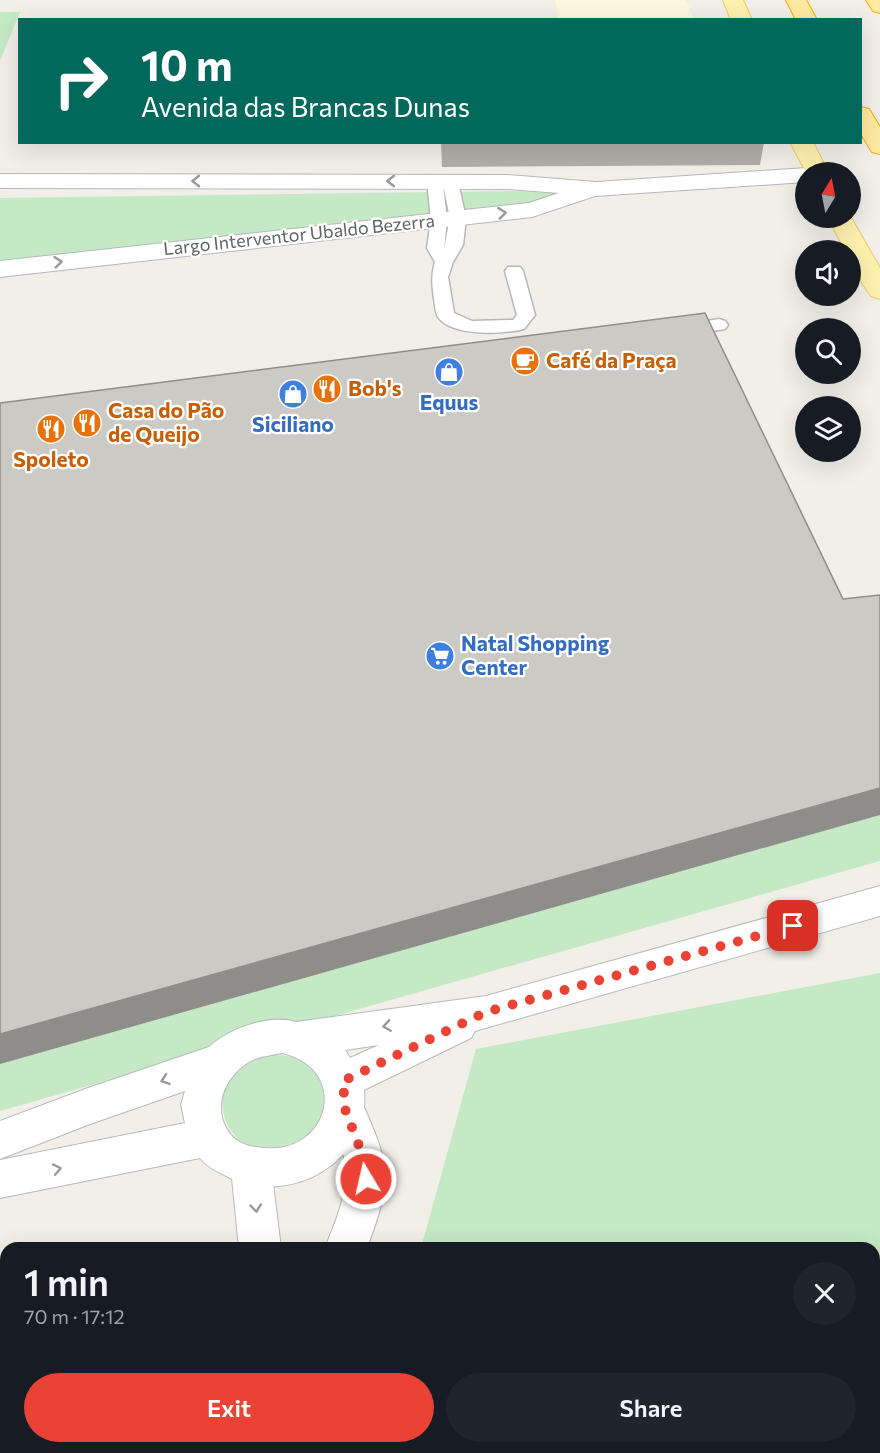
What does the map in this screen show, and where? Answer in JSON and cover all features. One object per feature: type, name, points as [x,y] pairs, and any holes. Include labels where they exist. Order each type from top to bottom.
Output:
[{"type":"highway","points":[[790,0],[790,18]]},
{"type":"highway","points":[[796,0],[806,18]]},
{"type":"highway","points":[[876,0],[880,7]]},
{"type":"highway","points":[[862,116],[880,147]]},
{"type":"main road","points":[[733,0],[741,18]]},
{"type":"main road","points":[[802,144],[812,162]]},
{"type":"main road","points":[[845,228],[880,291]]},
{"type":"street","name":"Largo Interventor Ubaldo Bezerra","points":[[0,181],[443,181],[550,183],[596,189],[795,176]]},
{"type":"street","name":"Largo Interventor Ubaldo Bezerra","points":[[0,269],[532,210],[596,189]]},
{"type":"street","points":[[0,1140],[88,1106],[220,1061],[238,1047],[260,1039],[282,1036],[298,1039],[486,1012],[880,901]]},
{"type":"street","points":[[220,1061],[207,1082],[200,1106],[209,1137],[223,1154],[251,1168],[278,1170],[303,1162],[325,1147],[338,1130],[344,1095],[486,1012]]},
{"type":"street","points":[[298,1039],[326,1055],[344,1095],[364,1159],[366,1179],[348,1242]]},
{"type":"street","points":[[0,1179],[209,1137]]},
{"type":"street","points":[[251,1168],[259,1242]]},
{"type":"lane","points":[[443,181],[448,219],[455,244],[444,262],[439,277],[446,315],[457,324],[472,328],[518,325],[524,321],[526,315],[514,271]]},
{"type":"lane","points":[[660,333],[719,326]]},
{"type":"shaded area","points":[[555,0],[686,0],[694,18],[559,18]]},
{"type":"green space","points":[[0,12],[20,12],[0,61]]},
{"type":"green space","points":[[519,191],[561,194],[532,204],[0,262],[0,198]]},
{"type":"green space","points":[[880,815],[880,861],[0,1111],[0,1063]]},
{"type":"green space","points":[[880,973],[880,1242],[423,1242],[476,1049]]},
{"type":"green space","points":[[269,1055],[287,1056],[307,1065],[320,1082],[324,1103],[323,1114],[311,1133],[293,1144],[271,1150],[251,1147],[236,1136],[226,1121],[223,1103],[228,1084],[243,1068]]},
{"type":"building","name":"Natal Shopping Center","points":[[705,313],[843,599],[880,595],[880,788],[0,1034],[0,403]]},
{"type":"place","name":"Café da Praça","points":[[525,361]]},
{"type":"place","name":"Equus","points":[[449,372]]},
{"type":"place","name":"Bob's","points":[[327,389]]},
{"type":"place","name":"Siciliano","points":[[293,394]]},
{"type":"place","name":"Casa do Pão de Queijo","points":[[87,423]]},
{"type":"place","name":"Spoleto","points":[[51,429]]},
{"type":"place","name":"Natal Shopping Center","points":[[440,656]]},
{"type":"route","points":[[366,1179],[364,1159],[345,1109],[343,1081],[486,1012],[793,926]]}]
